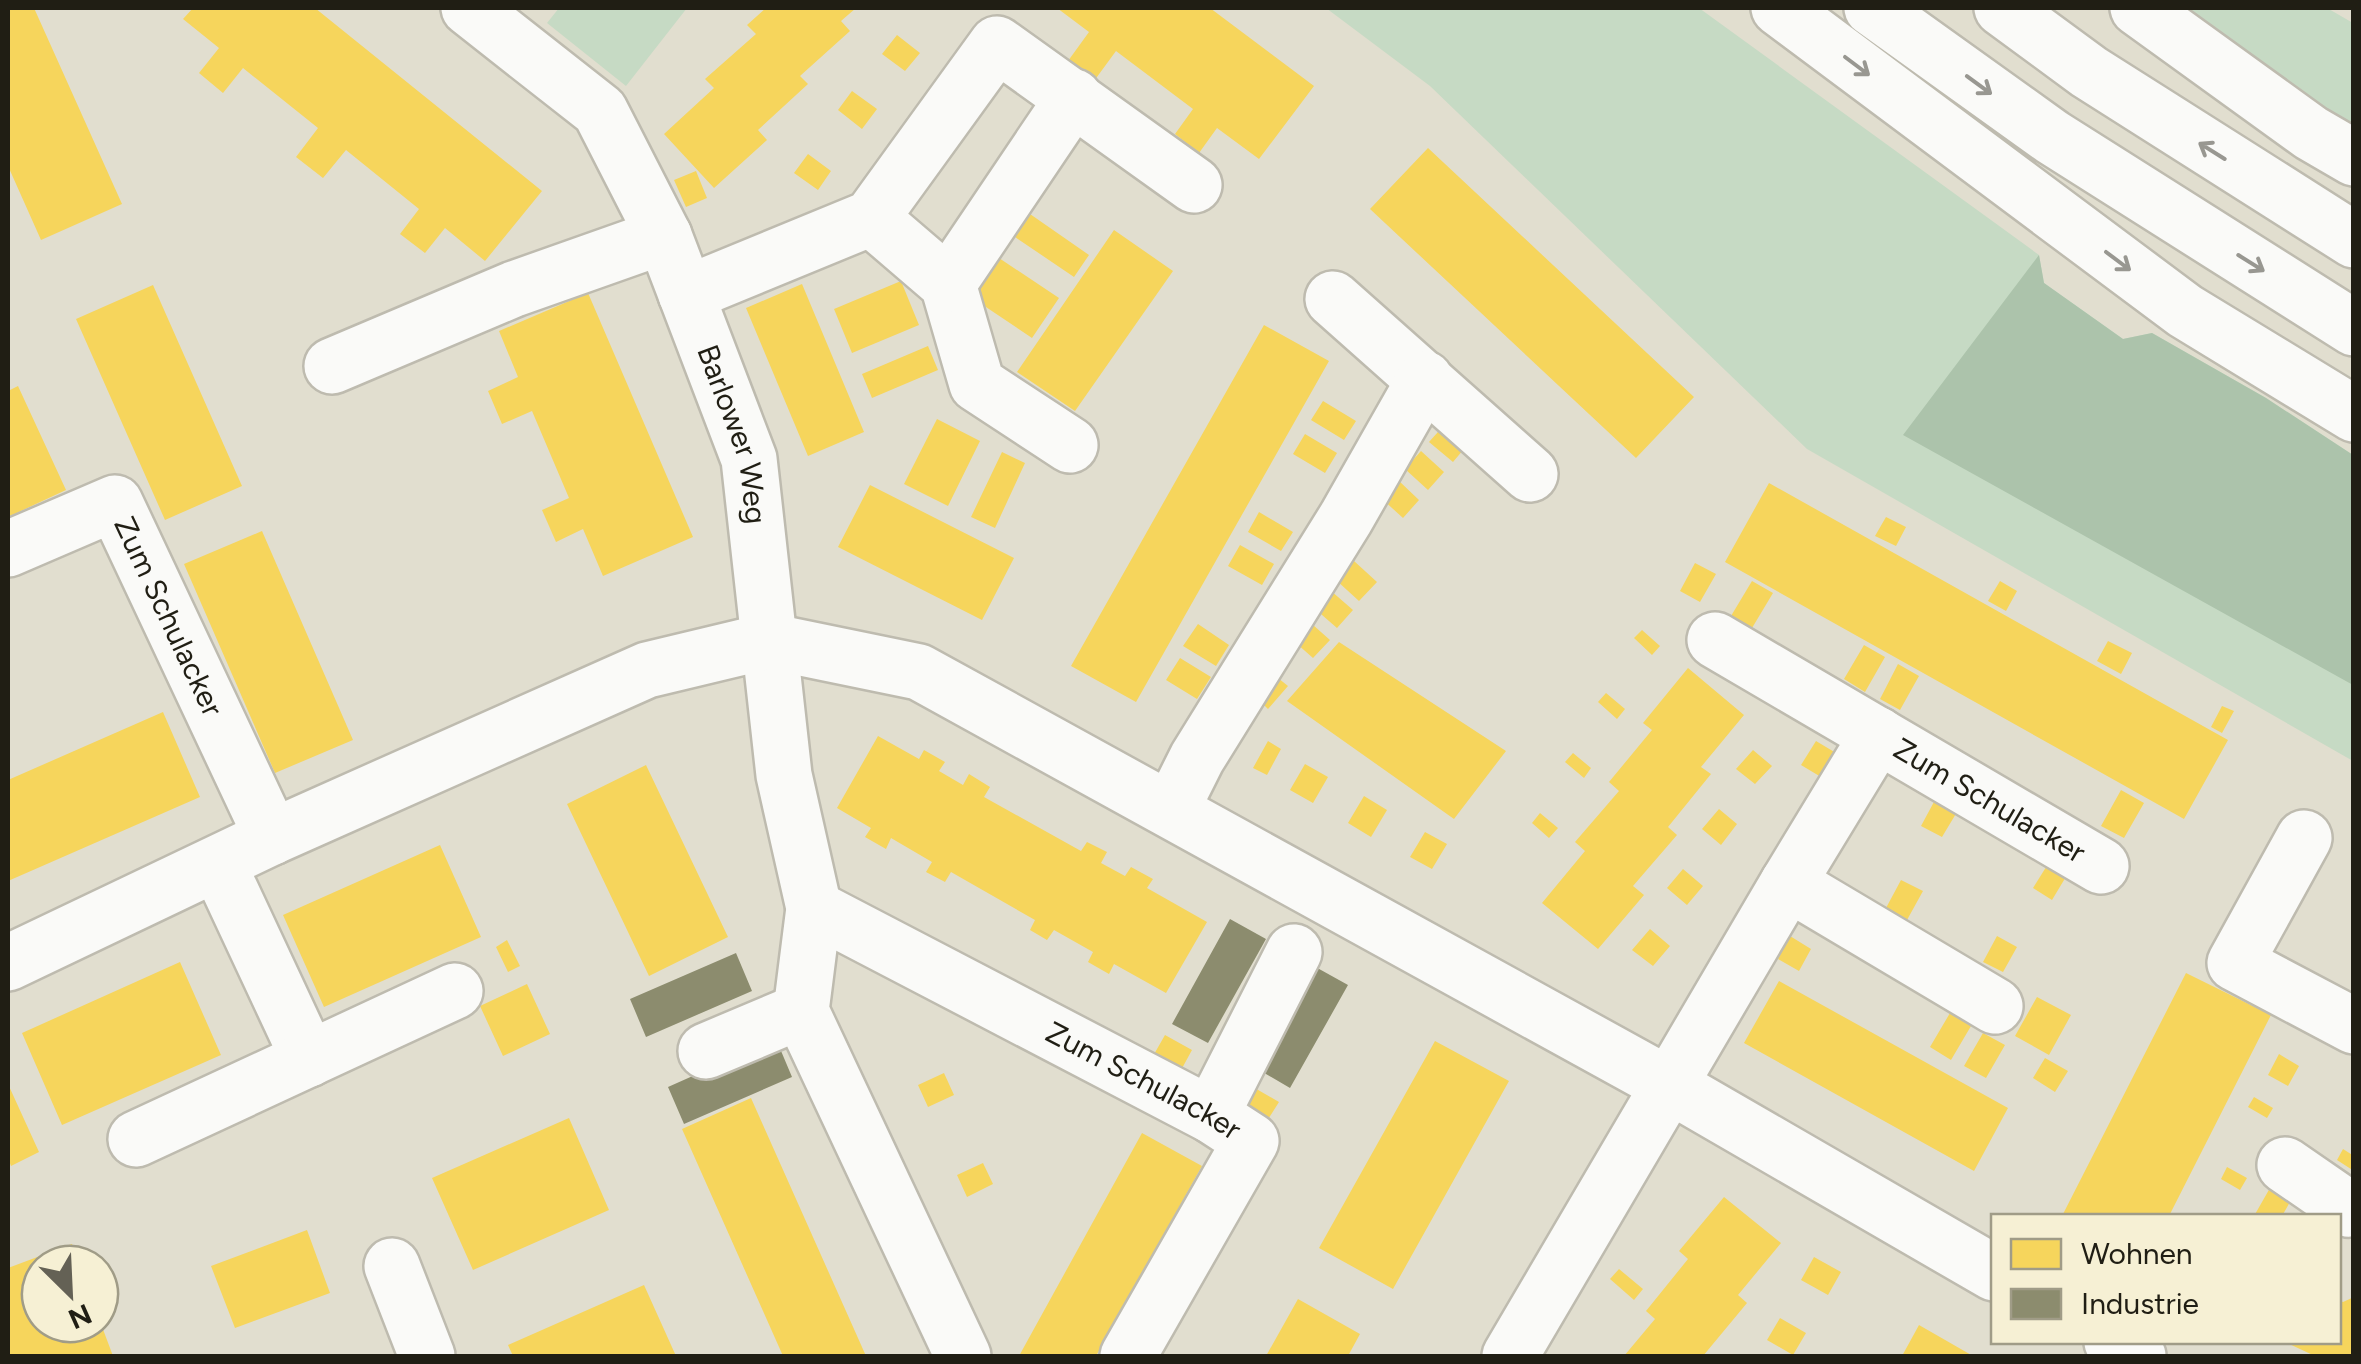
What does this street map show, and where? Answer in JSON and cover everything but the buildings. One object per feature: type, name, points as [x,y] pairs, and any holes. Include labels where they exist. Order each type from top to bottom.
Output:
[{"type":"main road","name":"Barlower Weg","points":[[469,8],[600,111],[664,236],[749,460],[768,641]]},
{"type":"main road","points":[[1779,8],[2184,311],[2354,414]]},
{"type":"main road","points":[[1872,8],[2052,137],[2354,328]]},
{"type":"main road","points":[[2002,8],[2089,72],[2354,240]]},
{"type":"main road","points":[[2138,8],[2310,133],[2354,158]]},
{"type":"main road","points":[[686,294],[871,218],[996,44],[1194,185]]},
{"type":"main road","points":[[948,284],[1074,97]]},
{"type":"main road","points":[[871,218],[948,284],[977,384],[1070,445]]},
{"type":"main road","points":[[332,366],[514,289],[664,236]]},
{"type":"main road","points":[[1333,298],[1530,474]]},
{"type":"main road","points":[[1171,810],[1198,758],[1346,518],[1425,380]]},
{"type":"main road","name":"Zum Schulacker","points":[[8,549],[116,502],[272,837]]},
{"type":"main road","name":"Zum Schulacker","points":[[1715,640],[2101,866]]},
{"type":"main road","points":[[768,641],[784,775],[814,908],[801,1011],[963,1356]]},
{"type":"main road","points":[[8,963],[272,837],[647,670],[768,641],[919,672],[1669,1085],[1991,1271]]},
{"type":"main road","name":"Zum Schulacker","points":[[1510,1356],[1878,735]]},
{"type":"main road","points":[[2304,838],[2235,962],[2354,1026]]},
{"type":"main road","points":[[218,864],[310,1059]]},
{"type":"main road","points":[[1788,883],[1995,1006]]},
{"type":"main road","name":"Zum Schulacker","points":[[814,908],[1211,1115],[1250,1141],[1128,1356]]},
{"type":"main road","points":[[1211,1115],[1294,952]]},
{"type":"main road","points":[[136,1139],[455,991]]},
{"type":"main road","points":[[706,1051],[801,1011]]},
{"type":"main road","points":[[2285,1164],[2349,1209],[2354,1207]]},
{"type":"main road","points":[[392,1266],[428,1356]]},
{"type":"main road","points":[[2116,1344],[2138,1356]]},
{"type":"green space","points":[[559,8],[687,8],[626,86],[547,23]]},
{"type":"green space","points":[[1326,8],[1699,8],[2039,255],[2044,283],[2123,339],[2152,333],[2266,398],[2353,455],[2353,761],[1807,449],[1430,86]]},
{"type":"green space","points":[[2172,8],[2327,8],[2353,23],[2353,128]]},
{"type":"green space","points":[[2039,255],[2044,283],[2123,339],[2152,333],[2266,398],[2353,455],[2353,685],[1903,435]]}]
